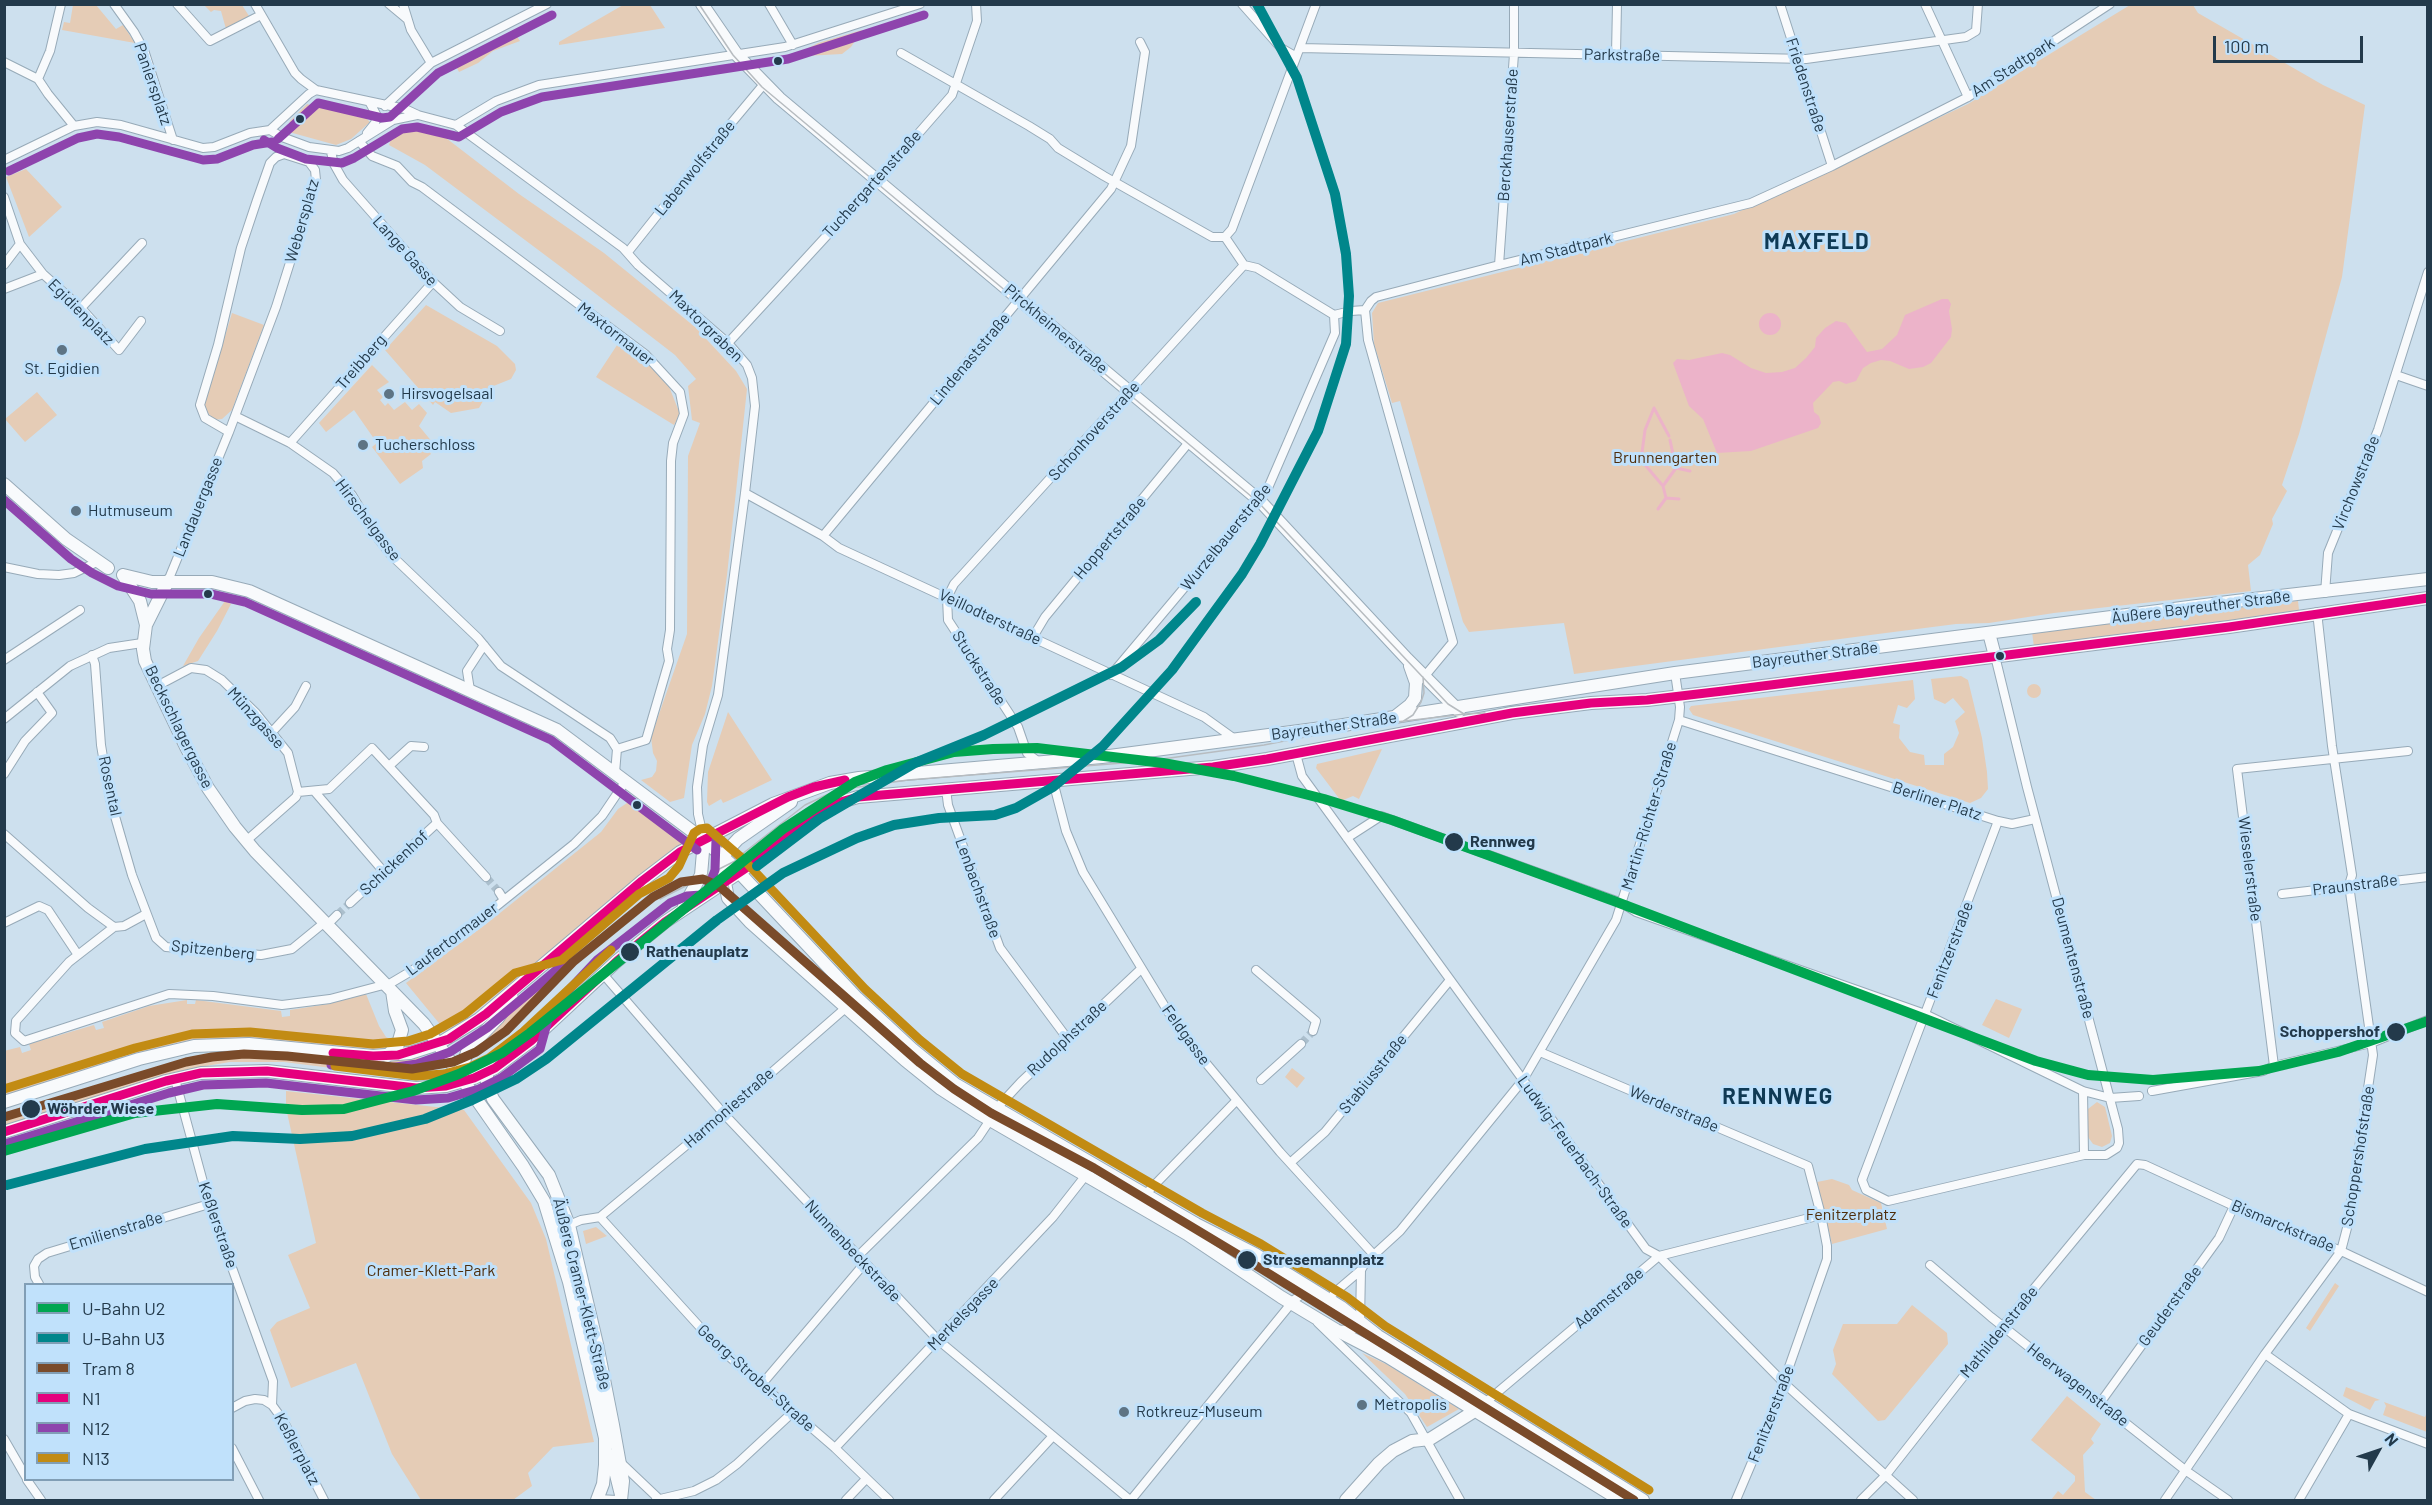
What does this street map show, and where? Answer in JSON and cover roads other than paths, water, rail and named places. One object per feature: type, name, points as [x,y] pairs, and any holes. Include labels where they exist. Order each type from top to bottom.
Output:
[{"type":"main road","name":"Pirckheimerstraße","points":[[702,4],[737,55],[764,84],[1260,501],[1424,677],[1455,708],[1476,720]]},
{"type":"main road","points":[[4,484],[66,539],[103,565]]},
{"type":"main road","points":[[146,625],[140,601],[123,575],[146,581],[212,582],[249,591],[556,730],[704,840],[739,873],[857,998],[928,1064],[993,1115],[1086,1175],[1187,1234],[1292,1303],[1336,1330],[1388,1357],[1620,1500]]},
{"type":"main road","name":"Äußere Bayreuther Straße","points":[[1974,635],[2427,579]]},
{"type":"main road","name":"Beckschlagergasse","points":[[168,581],[146,625],[142,643],[146,661],[157,686],[208,788],[246,841],[326,924]]},
{"type":"main road","name":"Äußere Bayreuther Straße","points":[[1974,659],[2229,627],[2317,612],[2427,598]]},
{"type":"main road","points":[[1989,633],[1995,656]]},
{"type":"main road","name":"Bayreuther Straße","points":[[704,840],[773,804],[814,787],[859,778],[1040,764],[1236,740],[1675,673],[1974,635]]},
{"type":"main road","name":"Pirckheimerstraße","points":[[1394,717],[1413,702],[1416,693],[1416,683],[1407,659]]},
{"type":"main road","name":"Bayreuther Straße","points":[[739,873],[809,819],[833,805],[858,797],[1213,767],[1578,704],[1679,696],[1974,659]]},
{"type":"main road","points":[[1446,726],[1453,718],[1455,708]]},
{"type":"main road","points":[[814,787],[738,839],[728,849],[723,858],[724,883],[728,898],[739,912],[929,1080],[1330,1295],[1378,1336],[1643,1500]]},
{"type":"main road","points":[[682,909],[702,875],[704,840]]},
{"type":"main road","points":[[4,1102],[155,1054],[202,1045],[249,1044],[350,1055],[387,1056],[410,1053],[438,1044],[472,1024],[660,867],[685,849],[704,840]]},
{"type":"main road","points":[[4,1132],[175,1079],[205,1072],[294,1073],[416,1088],[464,1082],[488,1072],[541,1034],[644,938],[682,909],[739,873]]},
{"type":"main road","name":"Äußere Cramer-Klett-Straße","points":[[326,924],[405,1003],[438,1044],[536,1187],[550,1217],[560,1250],[606,1442],[605,1465],[598,1500]]},
{"type":"main road","points":[[464,1082],[464,1062],[468,1049],[498,1018],[521,984]]},
{"type":"main road","points":[[387,1056],[398,1044],[402,1030],[389,988]]},
{"type":"main road","name":"Äußere Cramer-Klett-Straße","points":[[488,1072],[488,1085],[494,1099],[549,1175],[569,1225],[597,1344],[620,1462],[623,1487],[619,1500]]},
{"type":"main road","name":"Adamstraße","points":[[1346,1500],[1393,1451],[1412,1441],[1426,1440],[1476,1411],[1486,1402]]},
{"type":"street","points":[[38,79],[50,51],[61,4]]},
{"type":"street","name":"Paniersplatz","points":[[114,4],[144,50],[173,140],[203,148],[214,147],[250,133],[270,130]]},
{"type":"street","points":[[177,4],[210,41],[261,15]]},
{"type":"street","points":[[255,4],[295,73],[316,90],[270,130],[296,142],[332,152],[344,150],[398,117],[418,115]]},
{"type":"street","points":[[389,4],[407,19]]},
{"type":"street","points":[[403,4],[411,30],[431,63]]},
{"type":"street","points":[[385,106],[431,63],[547,4]]},
{"type":"street","points":[[769,4],[793,45]]},
{"type":"street","points":[[456,125],[496,101],[539,85],[793,45],[920,4]]},
{"type":"street","name":"Tuchergartenstraße","points":[[728,343],[877,181],[952,95],[977,21],[976,4]]},
{"type":"street","points":[[1242,4],[1281,48],[1295,56]]},
{"type":"street","points":[[1226,237],[1237,215],[1316,4]]},
{"type":"street","name":"Berckhauserstraße","points":[[1499,265],[1514,54],[1514,4]]},
{"type":"street","points":[[1616,54],[1617,4]]},
{"type":"street","name":"Friedenstraße","points":[[1780,4],[1832,166]]},
{"type":"street","points":[[1925,4],[1968,97]]},
{"type":"street","name":"Parkstraße","points":[[1300,48],[1806,59],[1966,37],[1976,31],[1978,4]]},
{"type":"street","name":"Am Stadtpark","points":[[1365,310],[1376,297],[1744,206],[1832,166],[1968,97],[2110,4]]},
{"type":"street","name":"Lindenaststraße","points":[[823,536],[1111,189],[1131,146],[1144,52],[1140,42]]},
{"type":"street","points":[[901,53],[1050,139],[1058,148],[1113,181],[1212,237],[1226,237]]},
{"type":"street","points":[[4,62],[38,79],[74,126]]},
{"type":"street","name":"Labenwolfstraße","points":[[628,252],[764,84]]},
{"type":"street","name":"Maxtorgraben","points":[[316,90],[405,109],[418,115],[456,125],[628,252],[638,265],[728,343],[747,365],[755,396],[745,493],[718,695],[699,767],[698,805],[704,840]]},
{"type":"street","points":[[362,139],[375,123],[377,116],[370,103]]},
{"type":"street","points":[[4,160],[74,126],[97,122],[121,125],[173,140]]},
{"type":"street","name":"Maxtormauer","points":[[362,139],[372,156],[397,166],[412,182],[422,187],[645,354],[677,387],[684,414],[673,443],[671,461],[670,630],[667,649],[669,661],[646,740],[617,749]]},
{"type":"street","name":"Lange Gasse","points":[[332,152],[334,164],[343,180],[433,282],[460,307],[500,331]]},
{"type":"street","name":"Webersplatz","points":[[284,154],[309,162],[315,170],[316,180],[276,307],[235,416],[229,432],[205,418],[200,405],[218,345],[241,248],[270,163],[276,157],[284,154]]},
{"type":"street","name":"Egidienplatz","points":[[4,197],[20,244],[43,274],[81,308],[119,350],[141,321]]},
{"type":"street","points":[[1226,237],[1244,265],[1257,268],[1334,315],[1351,310],[1365,310],[1368,340],[1453,642],[1424,677]]},
{"type":"street","points":[[81,308],[142,243]]},
{"type":"street","points":[[4,265],[20,244]]},
{"type":"street","name":"Schonhoverstraße","points":[[947,598],[954,584],[1244,265]]},
{"type":"street","name":"Virchowstraße","points":[[2325,593],[2328,553],[2378,430],[2427,272]]},
{"type":"street","name":"Egidienplatz","points":[[4,290],[43,274]]},
{"type":"street","name":"Treibberg","points":[[290,443],[433,282]]},
{"type":"street","name":"Wurzelbauerstraße","points":[[1111,675],[1260,501],[1271,482],[1335,333],[1334,315]]},
{"type":"street","points":[[2396,375],[2427,386]]},
{"type":"street","name":"Hirschelgasse","points":[[235,416],[290,443],[325,467],[344,484],[391,555],[484,645],[495,661],[509,673],[605,735],[617,749]]},
{"type":"street","name":"Landauergasse","points":[[168,581],[229,432]]},
{"type":"street","name":"Hoppertstraße","points":[[1033,637],[1044,617],[1190,441]]},
{"type":"street","name":"Veillodterstraße","points":[[745,493],[823,536],[839,548],[1207,718],[1236,740]]},
{"type":"street","points":[[4,567],[38,574],[59,575],[103,565]]},
{"type":"street","name":"Stuckstraße","points":[[947,598],[948,620],[1018,727],[1027,753],[1040,764]]},
{"type":"street","points":[[4,660],[80,610]]},
{"type":"street","name":"Schoppershofstraße","points":[[2165,1500],[2265,1354],[2341,1251],[2347,1228],[2372,1064],[2371,1043],[2349,885],[2352,875],[2317,612]]},
{"type":"street","points":[[4,719],[70,666],[109,648],[142,643]]},
{"type":"street","points":[[470,690],[467,671],[484,645]]},
{"type":"street","name":"Rosental","points":[[92,655],[95,664],[101,745],[110,799],[146,914]]},
{"type":"street","points":[[1995,656],[2035,819]]},
{"type":"street","name":"Münzgasse","points":[[157,686],[192,668],[206,670],[235,692],[283,746],[292,762],[298,792]]},
{"type":"street","name":"Martin-Richter-Straße","points":[[1330,1295],[1361,1270],[1373,1254],[1400,1232],[1523,1080],[1616,920],[1679,720],[1679,696],[1675,673]]},
{"type":"street","points":[[272,732],[295,707],[306,686]]},
{"type":"street","points":[[4,774],[26,741],[52,712],[37,692]]},
{"type":"street","name":"Berliner Platz","points":[[1679,720],[1998,821],[2012,824],[2035,819]]},
{"type":"street","points":[[388,766],[411,746],[424,747]]},
{"type":"street","points":[[246,841],[293,801],[298,792],[329,789],[372,748],[435,819]]},
{"type":"street","points":[[615,773],[617,749]]},
{"type":"street","points":[[2335,758],[2408,751]]},
{"type":"street","name":"Ludwig-Feuerbach-Straße","points":[[1296,754],[1302,776],[1646,1249],[1659,1256],[1785,1384],[1913,1500]]},
{"type":"street","name":"Wieselerstraße","points":[[2274,1066],[2237,769],[2335,758]]},
{"type":"street","name":"Feldgasse","points":[[1053,781],[1075,855],[1140,969],[1181,1033],[1236,1101],[1373,1254]]},
{"type":"street","name":"Laufertormauer","points":[[78,955],[55,976],[16,1021],[15,1033],[24,1041],[169,994],[213,996],[282,1005],[314,1002],[389,988],[504,900],[585,834],[603,816],[625,782]]},
{"type":"street","name":"Lenbachstraße","points":[[946,789],[948,805],[1000,948],[1067,1038]]},
{"type":"street","points":[[315,792],[384,872]]},
{"type":"street","points":[[1347,838],[1381,816],[1622,903],[1636,912],[1925,1014],[2083,1091],[2110,1098],[2139,1096]]},
{"type":"street","name":"Schickenhof","points":[[350,903],[384,872],[435,819],[486,877]]},
{"type":"street","name":"Deumentenstraße","points":[[2035,819],[2118,1129],[2117,1148],[2106,1155],[2084,1155]]},
{"type":"street","name":"Fenitzerstraße","points":[[1998,821],[1862,1180],[1866,1190],[1888,1201],[2084,1155]]},
{"type":"street","points":[[4,834],[88,908],[114,927]]},
{"type":"street","name":"Praunstraße","points":[[2282,894],[2427,876]]},
{"type":"street","points":[[499,892],[504,900]]},
{"type":"street","points":[[4,923],[39,906],[48,910],[78,955],[114,927],[124,926],[146,914]]},
{"type":"street","name":"Spitzenberg","points":[[146,914],[156,938],[166,947],[261,956],[292,949],[326,924]]},
{"type":"street","points":[[326,924],[338,915]]},
{"type":"street","name":"Rudolphstraße","points":[[762,1384],[860,1260],[978,1138],[1005,1097],[1140,969]]},
{"type":"street","points":[[1256,970],[1316,1021],[1313,1030]]},
{"type":"street","name":"Nunnenbeckstraße","points":[[603,974],[724,1114],[938,1340],[1131,1500]]},
{"type":"street","name":"Stabiusstraße","points":[[1290,1163],[1325,1132],[1450,980]]},
{"type":"street","name":"Harmoniestraße","points":[[569,1225],[581,1220],[600,1217],[724,1114],[857,998]]},
{"type":"street","points":[[2152,1091],[2263,1071],[2274,1066],[2371,1043],[2427,1020]]},
{"type":"street","points":[[1261,1080],[1301,1044]]},
{"type":"street","name":"Werderstraße","points":[[1542,1048],[1808,1166],[1821,1215]]},
{"type":"street","name":"Keßlerstraße","points":[[175,1079],[209,1204],[273,1381],[272,1405]]},
{"type":"street","points":[[2083,1091],[2084,1155]]},
{"type":"street","points":[[1136,1204],[1236,1101]]},
{"type":"street","name":"Bismarckstraße","points":[[2137,1164],[2145,1165],[2341,1251],[2427,1292]]},
{"type":"street","name":"Mathildenstraße","points":[[1861,1500],[1886,1474],[2003,1326],[2137,1164]]},
{"type":"street","name":"Merkelsgasse","points":[[834,1448],[1053,1217],[1086,1175]]},
{"type":"street","name":"Emilienstraße","points":[[39,1283],[33,1271],[38,1259],[47,1252],[209,1204]]},
{"type":"street","name":"Geuderstraße","points":[[2100,1403],[2219,1238],[2234,1206]]},
{"type":"street","name":"Fenitzerstraße","points":[[1736,1500],[1785,1384],[1827,1259],[1821,1215]]},
{"type":"street","name":"Adamstraße","points":[[1486,1402],[1659,1256],[1821,1215]]},
{"type":"street","name":"Georg-Strobel-Straße","points":[[600,1217],[718,1347],[834,1448],[889,1500]]},
{"type":"street","points":[[560,1250],[569,1225]]},
{"type":"street","name":"Heerwagenstraße","points":[[1930,1265],[2184,1470],[2228,1500]]},
{"type":"street","points":[[1336,1330],[1354,1329],[1360,1322],[1361,1270]]},
{"type":"street","points":[[1131,1500],[1292,1303],[1302,1294],[1330,1295]]},
{"type":"street","points":[[1306,1311],[1406,1407],[1416,1420],[1460,1500]]},
{"type":"street","points":[[2265,1354],[2349,1414],[2427,1444]]},
{"type":"street","name":"Keßlerplatz","points":[[234,1407],[255,1399],[264,1400],[272,1405],[283,1420],[324,1500]]},
{"type":"street","points":[[620,1462],[657,1500],[694,1491],[716,1480],[793,1412]]},
{"type":"street","points":[[2299,1500],[2349,1414]]},
{"type":"street","points":[[993,1500],[1053,1436]]},
{"type":"street","points":[[4,1439],[24,1474]]},
{"type":"street","name":"Äußere Cramer-Klett-Straße","points":[[606,1442],[619,1500]]},
{"type":"street","points":[[234,1452],[259,1500]]},
{"type":"street","points":[[846,1500],[866,1479]]},
{"type":"street","points":[[28,1481],[41,1500]]},
{"type":"street","points":[[598,1500],[619,1500]]},
{"type":"waterway","points":[[1666,498],[1663,486],[1641,460],[1645,430],[1654,408],[1669,436]]},
{"type":"waterway","points":[[1663,486],[1676,468],[1670,440]]},
{"type":"waterway","points":[[1676,468],[1690,471]]},
{"type":"waterway","points":[[1666,498],[1679,499]]},
{"type":"waterway","points":[[1658,509],[1666,498]]},
{"type":"tunnel","points":[[486,877],[499,892]]},
{"type":"tunnel","points":[[337,915],[350,903]]},
{"type":"tunnel","points":[[1301,1044],[1313,1031]]},
{"type":"tram line","points":[[699,4],[733,55],[762,87],[1258,502],[1448,704],[1464,714],[1485,713]]},
{"type":"tram line","points":[[1402,722],[1413,715],[1421,702],[1424,693],[1423,677]]},
{"type":"tram line","points":[[743,912],[731,897],[728,885],[730,870],[737,858],[805,805],[837,790],[908,780],[1148,761],[1264,745],[1361,726],[1465,714]]},
{"type":"tram line","points":[[660,899],[735,861]]},
{"type":"tram line","name":"8","points":[[4,1117],[186,1062],[212,1057],[244,1054],[287,1056],[412,1069],[453,1062],[476,1052],[506,1031],[573,962],[653,897],[681,882],[703,879],[719,886],[920,1063],[954,1089],[991,1113],[1094,1168],[1247,1260],[1634,1500]]},
{"type":"metro line","name":"U3","points":[[7,1185],[145,1149],[233,1136],[300,1139],[352,1136],[425,1119],[516,1079],[546,1059],[717,920],[783,873],[857,838],[894,825],[939,818],[995,815],[1016,808],[1053,787],[1103,746],[1172,670],[1242,574],[1260,544],[1318,431],[1346,344],[1349,296],[1346,254],[1335,194],[1297,78],[1257,4]]},
{"type":"metro line","name":"U3","points":[[757,866],[819,819],[915,763],[984,735],[1122,667],[1159,640],[1196,602]]},
{"type":"metro line","name":"U2","points":[[4,1151],[135,1113],[217,1104],[302,1110],[344,1109],[413,1091],[459,1074],[502,1053],[530,1033],[783,829],[855,782],[887,770],[954,752],[993,749],[1037,748],[1163,763],[1234,776],[1324,799],[1392,820],[1614,901],[2036,1061],[2088,1075],[2153,1080],[2259,1071],[2338,1052],[2428,1021]]},
{"type":"place","name":"St. Egidien","points":[[62,350]]},
{"type":"place","name":"Hirsvogelsaal","points":[[389,394]]},
{"type":"place","name":"Tucherschloss","points":[[363,445]]},
{"type":"place","name":"Hutmuseum","points":[[76,511]]},
{"type":"place","name":"Rennweg","points":[[1454,842]]},
{"type":"place","name":"Rathenauplatz","points":[[630,952]]},
{"type":"place","name":"Schoppershof","points":[[2396,1032]]},
{"type":"place","name":"Wöhrder Wiese","points":[[31,1109]]},
{"type":"place","name":"Stresemannplatz","points":[[1247,1260]]},
{"type":"place","name":"Metropolis","points":[[1362,1405]]},
{"type":"place","name":"Rotkreuz-Museum","points":[[1124,1412]]},
{"type":"district","name":"MAXFELD","points":[[1817,242]]},
{"type":"district","name":"RENNWEG","points":[[1778,1097]]},
{"type":"park label","name":"Brunnengarten","points":[[1665,458]]},
{"type":"park label","name":"Fenitzerplatz","points":[[1851,1215]]},
{"type":"park label","name":"Cramer-Klett-Park","points":[[431,1271]]}]
